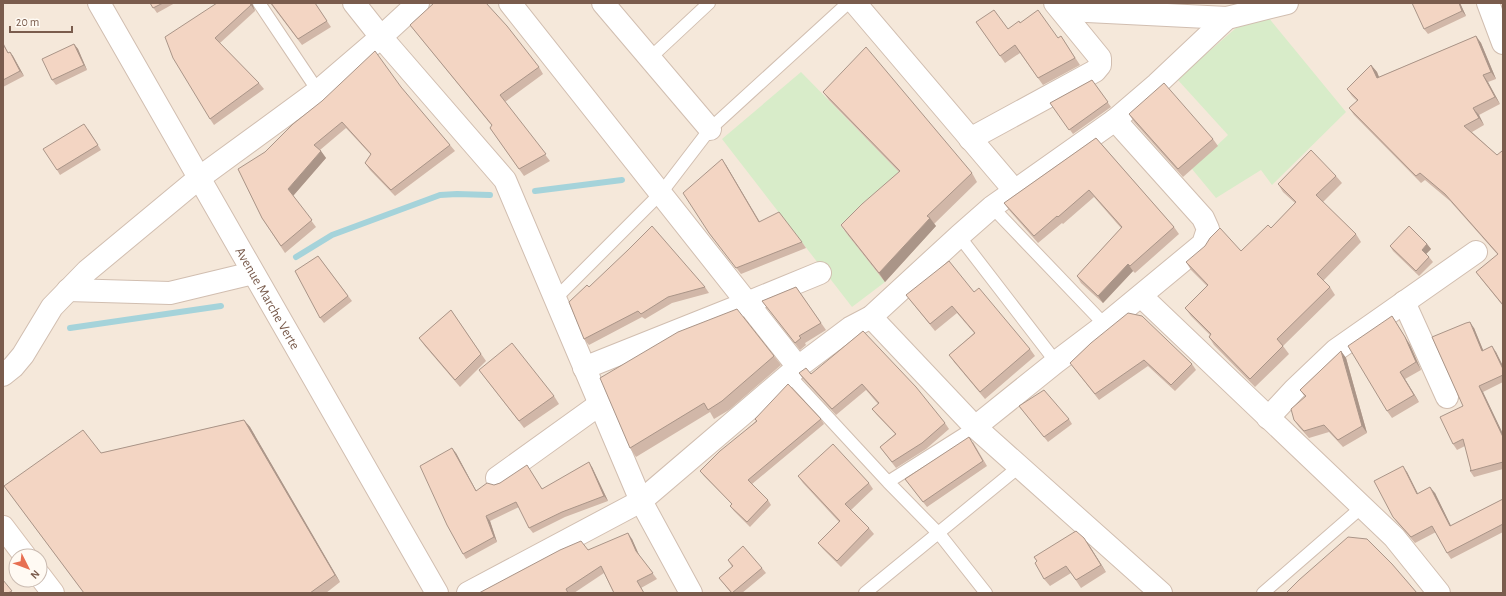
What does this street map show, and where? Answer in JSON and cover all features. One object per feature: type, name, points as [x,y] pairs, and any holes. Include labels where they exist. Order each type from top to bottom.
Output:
[{"type":"street","name":"Avenue Marche Verte","points":[[99,3],[437,593]]},
{"type":"street","points":[[354,3],[381,37],[505,180],[641,500],[691,593]]},
{"type":"street","points":[[3,375],[13,368],[23,355],[52,307],[87,271],[199,178],[318,91],[418,3]]},
{"type":"street","points":[[510,3],[747,303],[794,371]]},
{"type":"street","points":[[603,3],[710,129]]},
{"type":"street","points":[[855,3],[1015,191]]},
{"type":"street","points":[[970,138],[1095,71],[1100,65],[1100,58],[1056,3]]},
{"type":"street","points":[[1056,3],[1087,11],[1138,8],[1227,18],[1287,3]]},
{"type":"street","points":[[1488,3],[1503,43]]},
{"type":"street","points":[[468,593],[641,500],[794,371],[850,328],[871,317],[959,236],[992,208],[1115,120],[1158,84],[1227,18]]},
{"type":"street","points":[[975,426],[1105,325],[1203,244],[1208,229],[1204,218],[1115,120]]},
{"type":"street","points":[[1268,418],[1294,390],[1336,350],[1476,252]]},
{"type":"street","points":[[584,368],[747,303],[820,272]]},
{"type":"street","points":[[68,290],[170,293],[253,273]]},
{"type":"street","points":[[1141,296],[1394,537],[1439,593]]},
{"type":"street","points":[[1404,302],[1447,397]]},
{"type":"street","points":[[871,317],[975,426],[1161,593]]},
{"type":"street","points":[[497,478],[600,404]]},
{"type":"street","points":[[3,527],[19,548]]},
{"type":"lane","points":[[258,3],[318,91]]},
{"type":"lane","points":[[650,58],[709,3]]},
{"type":"lane","points":[[555,299],[661,193],[710,129],[848,3]]},
{"type":"lane","points":[[992,208],[1105,325]]},
{"type":"lane","points":[[959,236],[1056,362]]},
{"type":"lane","points":[[794,371],[888,482],[938,534],[986,593]]},
{"type":"lane","points":[[888,482],[975,426]]},
{"type":"lane","points":[[865,593],[1020,466]]},
{"type":"lane","points":[[1263,593],[1362,507]]},
{"type":"shaded area","points":[[3,3],[1503,3],[1503,593],[3,593]]},
{"type":"green space","points":[[1268,17],[1346,112],[1272,185],[1261,170],[1216,198],[1192,169],[1228,135],[1177,79],[1236,28]]},
{"type":"green space","points":[[801,72],[899,172],[840,225],[885,282],[852,307],[722,139]]},
{"type":"building","points":[[150,3],[163,3],[153,8]]},
{"type":"building","points":[[217,3],[250,3],[251,5],[215,38],[259,83],[210,119],[173,58],[165,37]]},
{"type":"building","points":[[271,3],[315,3],[327,21],[298,39]]},
{"type":"building","points":[[434,3],[486,3],[507,26],[539,67],[500,95],[546,154],[519,169],[490,128],[492,125],[410,25]]},
{"type":"building","points":[[1412,3],[1459,3],[1462,11],[1424,29]]},
{"type":"building","points":[[994,10],[1008,29],[1019,21],[1020,23],[1038,10],[1058,38],[1061,36],[1075,58],[1038,78],[1015,45],[1000,56],[976,22]]},
{"type":"building","points":[[1476,36],[1491,72],[1483,75],[1495,97],[1473,108],[1479,118],[1464,126],[1497,155],[1502,151],[1503,153],[1503,305],[1476,272],[1498,254],[1445,194],[1420,173],[1416,176],[1349,108],[1358,100],[1347,89],[1371,65],[1377,78]]},
{"type":"building","points":[[3,44],[8,53],[10,52],[20,71],[3,80]]},
{"type":"building","points":[[74,44],[84,65],[52,80],[42,59]]},
{"type":"building","points":[[866,47],[972,173],[927,216],[930,218],[879,273],[841,225],[862,204],[900,171],[823,92]]},
{"type":"building","points":[[375,51],[401,87],[450,145],[391,190],[365,163],[371,154],[342,122],[314,145],[321,151],[288,189],[312,220],[281,246],[262,218],[238,169],[265,152],[293,124],[322,101]]},
{"type":"building","points":[[1092,80],[1108,102],[1069,130],[1050,103]]},
{"type":"building","points":[[1164,83],[1213,139],[1178,169],[1129,114]]},
{"type":"building","points":[[84,124],[98,145],[57,170],[43,149]]},
{"type":"building","points":[[1096,138],[1174,227],[1130,266],[1128,264],[1098,296],[1077,276],[1122,227],[1089,190],[1034,236],[1004,203]]},
{"type":"building","points":[[1311,150],[1336,176],[1316,195],[1356,234],[1317,274],[1330,287],[1277,339],[1283,346],[1250,379],[1209,337],[1211,334],[1185,308],[1208,285],[1186,262],[1205,246],[1210,238],[1220,228],[1241,251],[1268,225],[1271,228],[1296,202],[1278,184]]},
{"type":"building","points":[[722,159],[759,222],[779,212],[802,242],[736,268],[709,233],[683,193]]},
{"type":"building","points":[[652,226],[705,287],[668,297],[641,314],[638,311],[584,339],[569,302],[587,285],[589,287]]},
{"type":"building","points":[[1409,226],[1427,244],[1422,250],[1429,257],[1416,271],[1390,246]]},
{"type":"building","points":[[318,256],[348,296],[320,318],[295,271]]},
{"type":"building","points":[[949,261],[974,292],[979,288],[1030,349],[980,392],[949,355],[975,333],[952,306],[930,324],[906,295]]},
{"type":"building","points":[[796,287],[821,323],[799,336],[801,338],[795,343],[762,301]]},
{"type":"building","points":[[737,309],[774,356],[722,401],[708,410],[704,403],[630,448],[600,378],[678,332]]},
{"type":"building","points":[[451,310],[481,354],[455,380],[419,338]]},
{"type":"building","points":[[1128,313],[1142,316],[1192,364],[1171,385],[1144,360],[1095,394],[1070,363],[1091,343]]},
{"type":"building","points":[[1392,316],[1405,337],[1416,362],[1400,372],[1414,395],[1387,411],[1348,346]]},
{"type":"building","points":[[1470,322],[1482,351],[1492,346],[1503,369],[1503,375],[1479,386],[1503,437],[1503,462],[1470,471],[1463,439],[1453,444],[1440,417],[1463,406],[1432,337]]},
{"type":"building","points":[[863,331],[916,387],[945,423],[922,443],[892,462],[880,447],[896,434],[872,409],[879,403],[862,384],[832,409],[799,373],[806,368],[811,374]]},
{"type":"building","points":[[512,343],[554,396],[519,421],[479,370]]},
{"type":"building","points":[[1341,351],[1362,426],[1338,440],[1324,425],[1304,431],[1294,420],[1291,409],[1306,396],[1300,390]]},
{"type":"building","points":[[788,384],[821,419],[748,480],[768,500],[747,522],[730,506],[732,504],[700,471],[720,451],[757,421],[755,419]]},
{"type":"building","points":[[1044,390],[1069,419],[1044,437],[1019,406]]},
{"type":"building","points":[[244,420],[335,575],[310,593],[84,593],[4,486],[83,430],[101,453]]},
{"type":"building","points":[[969,437],[983,461],[923,502],[905,479]]},
{"type":"building","points":[[833,444],[869,483],[845,504],[869,528],[837,561],[818,543],[840,521],[798,476]]},
{"type":"building","points":[[452,448],[476,491],[487,483],[494,485],[500,483],[527,465],[542,489],[589,462],[604,496],[562,512],[529,528],[516,502],[486,516],[494,537],[463,554],[447,525],[420,466]]},
{"type":"building","points":[[1403,466],[1417,494],[1430,487],[1450,526],[1503,499],[1503,524],[1447,553],[1432,526],[1411,537],[1393,517],[1374,481]]},
{"type":"building","points":[[1076,531],[1084,538],[1101,565],[1076,580],[1066,566],[1044,579],[1035,563],[1037,561],[1034,557]]},
{"type":"building","points":[[628,533],[636,551],[653,573],[637,581],[644,593],[614,593],[601,566],[566,589],[568,593],[479,593],[560,550],[581,541],[588,550]]},
{"type":"building","points":[[1348,537],[1367,539],[1392,564],[1417,593],[1286,593]]},
{"type":"building","points":[[743,546],[762,568],[732,593],[719,578],[733,566],[728,560]]},
{"type":"building","points":[[3,580],[12,591],[3,593]]},
{"type":"waterway","points":[[535,191],[622,180]]},
{"type":"waterway","points":[[296,257],[332,235],[440,195],[490,195]]},
{"type":"waterway","points":[[70,328],[221,306]]}]
